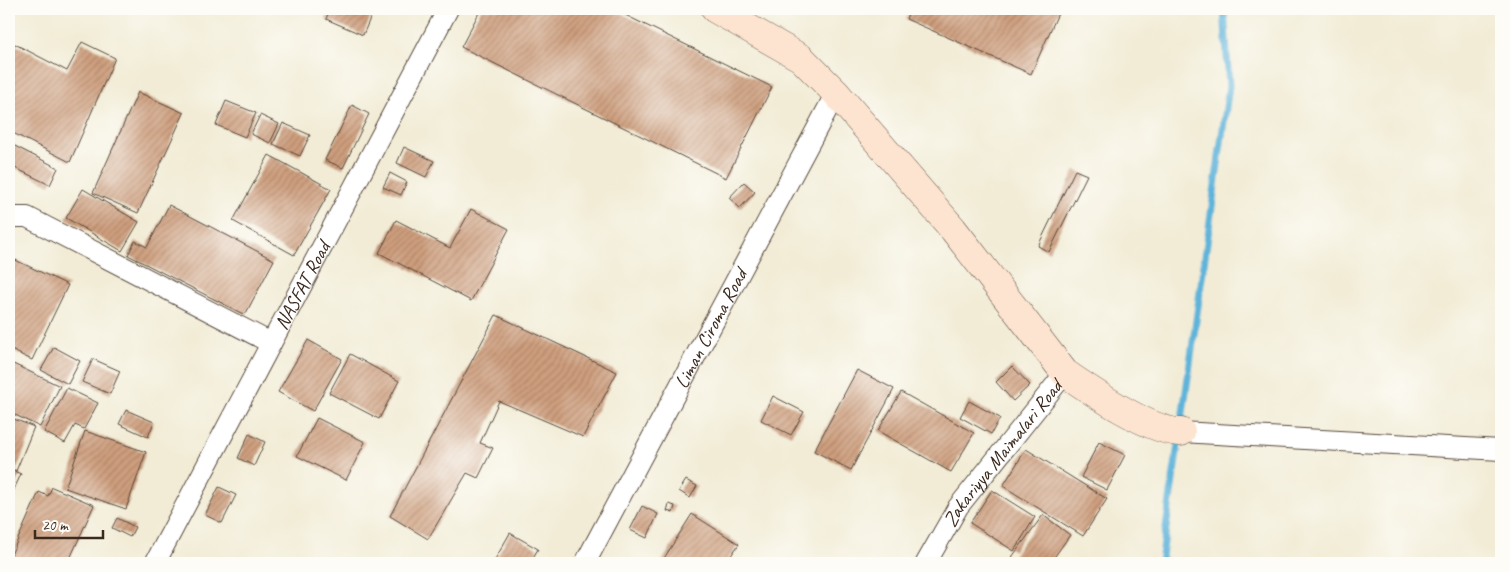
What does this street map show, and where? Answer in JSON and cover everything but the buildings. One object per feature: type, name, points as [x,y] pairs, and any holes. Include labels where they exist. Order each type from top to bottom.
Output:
[{"type":"street","name":"NASFAT Road","points":[[155,563],[448,9]]},
{"type":"street","points":[[716,9],[801,58],[836,93],[953,229],[1065,372],[1089,390],[1171,431],[1501,450]]},
{"type":"street","name":"Liman Ciroma Road","points":[[585,563],[836,93]]},
{"type":"street","points":[[9,217],[27,217],[271,343]]},
{"type":"street","name":"Zakariyya Maimalari Road","points":[[926,563],[958,507],[1065,372]]},
{"type":"waterway","points":[[1181,427],[1229,86],[1224,9]]},
{"type":"waterway","points":[[1161,563],[1179,438]]}]
